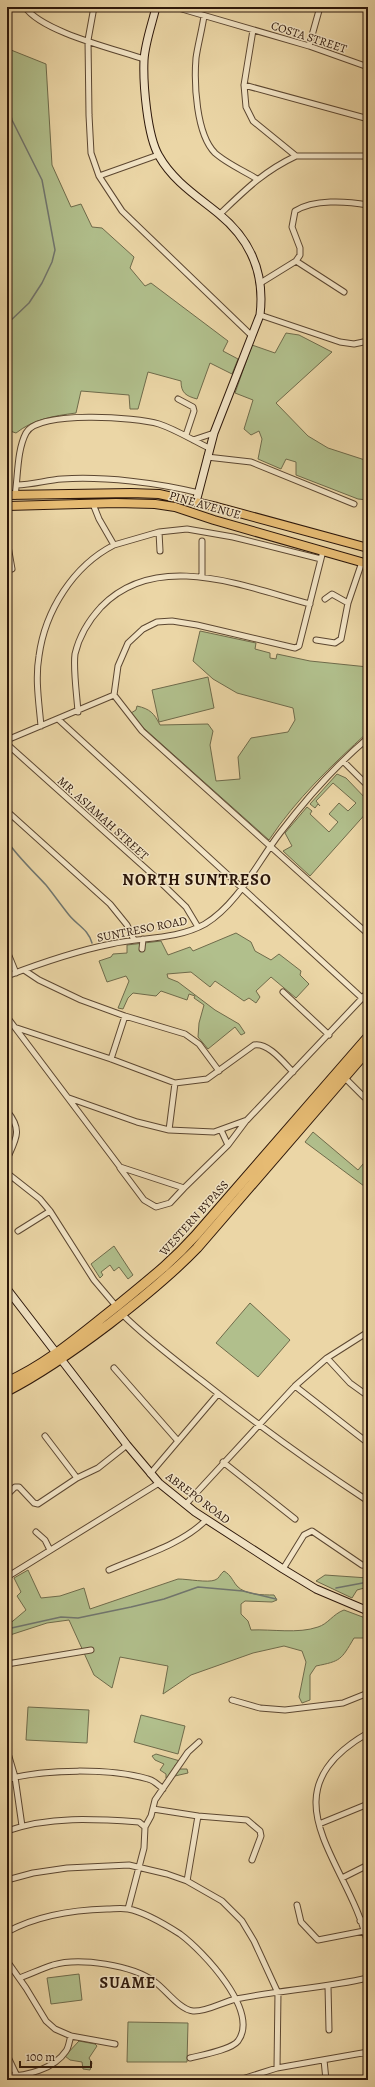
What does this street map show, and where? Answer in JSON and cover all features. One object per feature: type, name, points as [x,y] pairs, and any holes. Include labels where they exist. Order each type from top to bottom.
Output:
[{"type":"highway","name":"WESTERN BYPASS","points":[[7,1391],[33,1378],[119,1310],[173,1273],[187,1252],[368,1037]]},
{"type":"highway","name":"WESTERN BYPASS","points":[[187,1252],[368,1050]]},
{"type":"highway","name":"WESTERN BYPASS","points":[[7,1382],[60,1356]]},
{"type":"main road","points":[[11,496],[131,493],[159,494],[196,502],[368,548]]},
{"type":"main road","name":"PINE AVENUE","points":[[7,506],[155,504],[175,507],[322,555],[365,563]]},
{"type":"street","points":[[25,7],[49,26],[144,59]]},
{"type":"street","points":[[94,7],[88,40],[92,153],[99,176],[122,211],[252,336]]},
{"type":"street","points":[[156,7],[144,59],[146,103],[158,155],[187,190],[220,214],[233,227],[246,245],[262,282],[260,315],[210,444],[196,502]]},
{"type":"street","name":"COSTA STREET","points":[[174,7],[309,46],[368,67]]},
{"type":"street","points":[[309,46],[320,7]]},
{"type":"street","points":[[204,16],[196,58],[196,74],[200,118],[205,136],[214,152],[257,179]]},
{"type":"street","points":[[253,30],[244,84],[246,107],[251,119],[296,156]]},
{"type":"street","points":[[244,84],[365,118]]},
{"type":"street","points":[[99,176],[158,155]]},
{"type":"street","points":[[220,214],[257,179],[275,166],[296,156],[368,156]]},
{"type":"street","points":[[262,282],[296,261],[301,252],[292,227],[294,212],[303,207],[334,202],[368,205]]},
{"type":"street","points":[[296,261],[344,292]]},
{"type":"street","points":[[260,315],[340,342],[354,344],[368,341]]},
{"type":"street","points":[[178,399],[193,407],[194,411],[186,435]]},
{"type":"street","points":[[11,496],[17,485],[20,454],[26,432],[32,426],[41,423],[80,417],[114,417],[158,424],[186,435],[193,440],[210,444]]},
{"type":"street","points":[[193,440],[214,433]]},
{"type":"street","points":[[207,457],[251,462],[354,504]]},
{"type":"street","points":[[17,485],[63,479],[137,482],[199,493]]},
{"type":"street","points":[[93,504],[114,545]]},
{"type":"street","points":[[41,726],[37,682],[39,655],[49,621],[56,602],[72,578],[103,551],[114,545],[159,532],[187,529],[200,530],[322,555],[302,642],[299,646],[295,648],[197,625],[172,621],[158,622],[143,629],[128,643],[118,666],[114,695],[142,732],[368,934]]},
{"type":"street","points":[[159,532],[160,552]]},
{"type":"street","points":[[7,540],[12,569]]},
{"type":"street","points":[[202,540],[202,577]]},
{"type":"street","points":[[316,640],[335,643],[341,639],[348,603],[365,563]]},
{"type":"street","points":[[78,712],[75,656],[82,633],[93,615],[109,598],[131,586],[155,577],[202,577],[310,604]]},
{"type":"street","points":[[325,599],[332,594],[348,603]]},
{"type":"street","points":[[7,740],[78,712],[114,695]]},
{"type":"street","points":[[58,720],[362,998]]},
{"type":"street","name":"SUNTRESO ROAD","points":[[7,976],[61,957],[134,940],[186,933],[217,916],[241,888],[305,801],[343,761],[368,738]]},
{"type":"street","name":"MR. ASIAMAH STREET","points":[[8,746],[152,874],[186,907],[198,927]]},
{"type":"street","points":[[343,761],[368,786]]},
{"type":"street","points":[[8,812],[110,904],[127,925],[134,940]]},
{"type":"street","points":[[142,949],[143,939]]},
{"type":"street","points":[[7,951],[16,973]]},
{"type":"street","points":[[24,970],[39,980],[125,1016],[185,1034],[199,1044],[219,1071]]},
{"type":"street","points":[[282,992],[329,1035]]},
{"type":"street","points":[[7,1017],[144,1200],[156,1207],[170,1204],[184,1188],[228,1145],[247,1120],[368,992]]},
{"type":"street","points":[[111,1059],[125,1016]]},
{"type":"street","points":[[16,1028],[111,1059],[175,1083],[199,1081],[219,1071],[259,1044],[265,1047],[293,1072]]},
{"type":"street","points":[[344,1077],[364,1097]]},
{"type":"street","points":[[169,1130],[175,1083]]},
{"type":"street","points":[[68,1098],[137,1122],[169,1130],[206,1132],[221,1130],[247,1120]]},
{"type":"street","points":[[7,1111],[16,1123],[18,1132],[7,1158]]},
{"type":"street","points":[[221,1130],[228,1145]]},
{"type":"street","points":[[120,1167],[184,1188]]},
{"type":"street","points":[[7,1173],[40,1199],[50,1211],[94,1280],[119,1310],[154,1343],[218,1394],[295,1452],[368,1501]]},
{"type":"street","points":[[18,1231],[50,1211]]},
{"type":"street","name":"ABREPO ROAD","points":[[7,1289],[158,1483],[206,1520],[283,1569],[316,1589],[368,1611]]},
{"type":"street","points":[[186,1504],[223,1462],[295,1386],[327,1358],[368,1332]]},
{"type":"street","points":[[327,1358],[350,1383],[368,1396]]},
{"type":"street","points":[[114,1368],[178,1441]]},
{"type":"street","points":[[295,1386],[368,1443]]},
{"type":"street","points":[[150,1474],[218,1394]]},
{"type":"street","points":[[45,1436],[77,1478]]},
{"type":"street","points":[[7,1495],[15,1488],[19,1487],[34,1503],[38,1504],[77,1478],[98,1468],[127,1445]]},
{"type":"street","points":[[223,1462],[295,1519]]},
{"type":"street","points":[[7,1577],[158,1483]]},
{"type":"street","points":[[109,1570],[178,1540],[191,1533],[206,1520]]},
{"type":"street","points":[[283,1569],[304,1535],[312,1531],[362,1565]]},
{"type":"street","points":[[36,1532],[45,1540],[50,1550]]},
{"type":"street","points":[[7,1664],[91,1650]]},
{"type":"street","points":[[232,1700],[260,1708],[285,1710],[342,1703],[368,1693]]},
{"type":"street","points":[[368,1733],[347,1747],[324,1770],[316,1793],[315,1804],[319,1824],[360,1921],[368,1945]]},
{"type":"street","points":[[128,1909],[144,1848],[144,1827],[149,1822],[155,1800],[188,1752],[200,1742]]},
{"type":"street","points":[[7,1750],[15,1777],[22,1826]]},
{"type":"street","points":[[7,1779],[44,1772],[79,1771],[148,1778],[163,1789]]},
{"type":"street","points":[[319,1824],[368,1804]]},
{"type":"street","points":[[153,1809],[198,1816],[241,1819],[251,1822],[260,1832],[261,1836],[252,1860]]},
{"type":"street","points":[[188,1882],[198,1816]]},
{"type":"street","points":[[7,1832],[22,1826],[89,1819],[138,1822],[144,1827]]},
{"type":"street","points":[[342,1878],[368,1865]]},
{"type":"street","points":[[7,1880],[33,1873],[67,1868],[139,1867],[188,1882],[222,1902],[242,1921],[254,1941],[278,1993],[277,2068]]},
{"type":"street","points":[[297,1905],[301,1922],[318,1940],[364,1931]]},
{"type":"street","points":[[7,1932],[46,1917],[66,1912],[77,1910],[128,1909],[148,1917],[180,1934],[200,1951],[237,1999],[243,2021],[242,2032],[238,2041],[232,2046],[190,2058]]},
{"type":"street","points":[[360,1921],[368,1919]]},
{"type":"street","points":[[7,1960],[46,2021],[55,2029],[71,2036],[115,2044]]},
{"type":"street","points":[[19,1978],[53,1965],[72,1962],[126,1969],[154,1981],[183,2008],[191,2011],[198,2011],[237,1999],[328,1986],[368,1978]]},
{"type":"street","points":[[328,1986],[329,2030]]},
{"type":"street","points":[[7,2076],[17,2076],[30,2073],[56,2062],[67,2050],[71,2036]]},
{"type":"street","points":[[368,2040],[368,2060]]},
{"type":"street","points":[[239,2080],[277,2068],[368,2052]]},
{"type":"street","points":[[7,2055],[17,2076]]},
{"type":"street","points":[[324,2060],[326,2080]]},
{"type":"green space","points":[[7,46],[11,50],[46,64],[52,165],[71,207],[81,204],[92,227],[102,228],[134,257],[130,268],[145,286],[151,283],[228,341],[223,351],[238,359],[232,374],[210,363],[197,399],[190,397],[183,391],[181,381],[148,372],[138,409],[130,409],[129,395],[81,391],[76,413],[59,415],[37,421],[16,433],[7,430]]},
{"type":"green space","points":[[286,333],[299,335],[332,352],[276,403],[308,436],[328,448],[368,461],[368,500],[358,499],[296,475],[296,462],[286,459],[281,469],[258,459],[262,439],[259,431],[251,435],[244,429],[253,400],[235,393],[252,345],[275,353]]},
{"type":"green space","points":[[200,631],[256,643],[255,649],[270,653],[270,658],[276,659],[277,654],[310,661],[368,667],[368,732],[328,770],[291,810],[269,840],[137,722],[131,713],[136,710],[137,706],[148,710],[156,717],[160,725],[208,724],[213,731],[210,745],[216,781],[240,779],[238,757],[251,738],[288,732],[295,720],[293,708],[237,693],[213,679],[193,661]]},
{"type":"green space","points":[[208,677],[214,708],[159,722],[152,690]]},
{"type":"green space","points":[[337,774],[346,778],[368,801],[368,811],[310,876],[283,851],[292,846],[285,833],[307,807],[312,811],[310,814],[329,832],[338,822],[329,814],[339,803],[348,811],[356,803],[333,783],[316,801],[320,806],[318,804],[315,808],[310,804]]},
{"type":"green space","points":[[236,933],[251,942],[255,951],[271,960],[279,954],[301,971],[300,975],[309,984],[296,998],[271,977],[256,991],[260,997],[256,1003],[249,998],[244,1001],[215,981],[210,987],[191,972],[167,974],[168,978],[178,982],[215,1010],[239,1024],[245,1033],[241,1035],[235,1027],[208,1049],[198,1037],[199,1023],[204,1005],[194,998],[195,996],[189,994],[187,1000],[161,991],[156,996],[133,993],[128,998],[123,1009],[118,1008],[129,981],[126,976],[107,982],[99,961],[111,957],[113,954],[127,953],[127,945],[161,941],[168,955],[190,947],[193,951]]},
{"type":"green space","points":[[313,1132],[358,1170],[368,1158],[368,1189],[305,1142]]},
{"type":"green space","points":[[114,1246],[133,1275],[128,1279],[119,1267],[114,1271],[110,1265],[101,1272],[103,1275],[100,1278],[91,1264]]},
{"type":"green space","points":[[250,1303],[290,1340],[258,1377],[216,1343]]},
{"type":"green space","points":[[28,1570],[41,1598],[60,1596],[84,1588],[90,1609],[178,1579],[212,1581],[218,1579],[224,1571],[240,1589],[254,1594],[274,1595],[277,1600],[272,1602],[245,1601],[241,1604],[241,1614],[248,1621],[251,1630],[294,1631],[310,1629],[322,1626],[344,1610],[368,1619],[368,1638],[354,1638],[343,1655],[336,1661],[316,1666],[310,1675],[310,1700],[302,1703],[299,1697],[306,1662],[302,1651],[284,1646],[253,1653],[191,1675],[163,1694],[168,1666],[120,1657],[112,1688],[94,1675],[69,1620],[47,1623],[7,1636],[7,1626],[26,1610],[17,1596],[21,1592],[14,1578]]},
{"type":"green space","points":[[325,1575],[368,1578],[368,1587],[357,1590],[352,1598],[316,1581]]},
{"type":"green space","points":[[28,1707],[89,1710],[87,1743],[26,1740]]},
{"type":"green space","points":[[141,1715],[185,1726],[178,1754],[134,1742]]},
{"type":"green space","points":[[156,1754],[180,1761],[175,1765],[175,1769],[187,1769],[188,1773],[166,1778],[166,1774],[160,1770],[164,1764],[155,1760],[152,1756]]},
{"type":"green space","points":[[79,1974],[82,2000],[51,2004],[47,1978]]},
{"type":"green space","points":[[128,2022],[188,2023],[187,2062],[127,2062]]},
{"type":"green space","points":[[79,2041],[95,2044],[97,2046],[89,2058],[92,2063],[90,2070],[83,2069],[82,2062],[70,2060],[65,2056]]},
{"type":"waterway","points":[[7,101],[12,120],[42,180],[55,250],[52,262],[42,283],[29,303],[7,324]]},
{"type":"waterway","points":[[7,841],[46,885],[72,919],[88,934],[92,943]]},
{"type":"waterway","points":[[336,1588],[368,1582]]},
{"type":"waterway","points":[[7,1629],[61,1617],[78,1618],[131,1607],[164,1599],[198,1587],[243,1591],[276,1599]]},
{"type":"district","name":"NORTH SUNTRESO","points":[[197,879]]},
{"type":"district","name":"SUAME","points":[[128,1982]]}]
